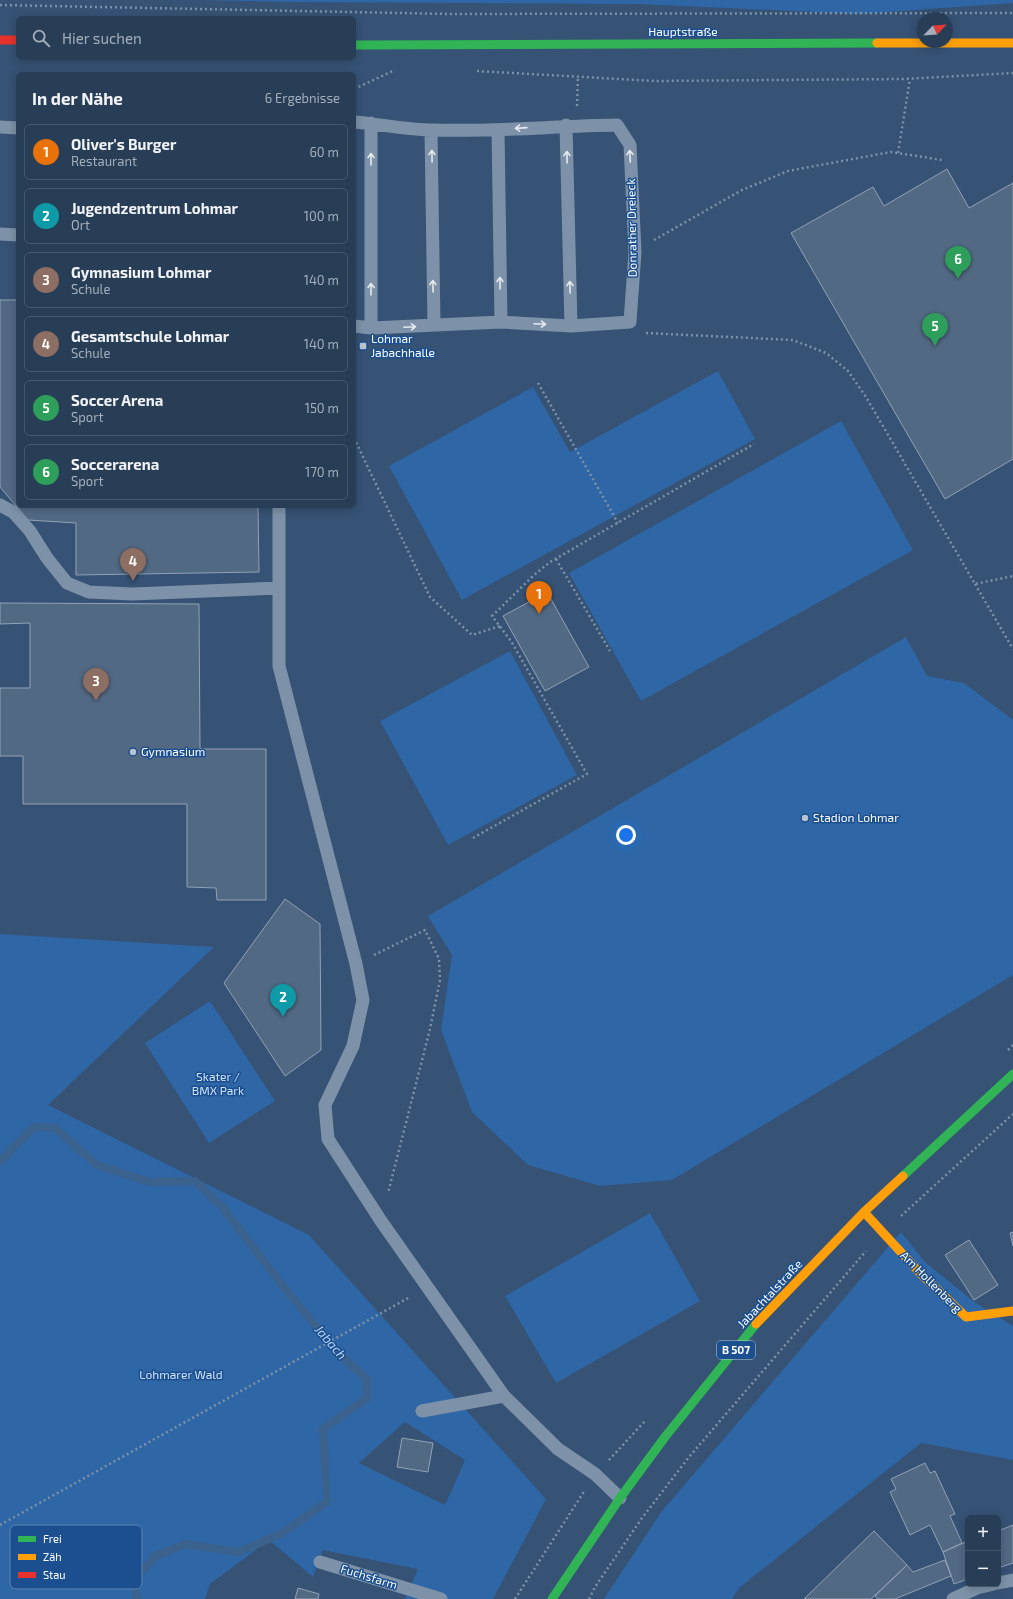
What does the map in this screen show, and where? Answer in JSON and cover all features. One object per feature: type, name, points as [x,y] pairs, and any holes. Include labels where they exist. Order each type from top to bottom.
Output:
[{"type":"main road","points":[[0,40],[16,40]]},
{"type":"main road","name":"Hauptstraße","points":[[356,44],[1013,43]]},
{"type":"main road","name":"Jabachtalstraße","points":[[552,1599],[620,1498],[665,1437],[759,1321],[864,1212],[1013,1074]]},
{"type":"main road","name":"Am Hollenberg","points":[[864,1212],[921,1274],[966,1317],[1013,1310]]},
{"type":"lane","name":"Donrather Dreieck","points":[[356,122],[432,130],[498,130],[571,125],[617,125],[630,145],[634,252],[630,322]]},
{"type":"lane","points":[[371,123],[371,328]]},
{"type":"lane","points":[[571,125],[571,326]]},
{"type":"lane","points":[[0,127],[16,128]]},
{"type":"lane","points":[[432,130],[434,326]]},
{"type":"lane","points":[[498,130],[501,322]]},
{"type":"lane","points":[[0,234],[16,235]]},
{"type":"lane","points":[[356,326],[371,328],[501,322],[571,326],[630,322]]},
{"type":"lane","points":[[0,505],[13,512],[30,531],[47,558],[67,582],[89,592],[132,594],[279,588]]},
{"type":"lane","points":[[278,508],[279,666],[356,964],[363,1000],[353,1046],[325,1105],[328,1139],[381,1221],[504,1396],[558,1449],[595,1474],[620,1498]]},
{"type":"lane","points":[[422,1410],[504,1396]]},
{"type":"lane","name":"Fuchsfarm","points":[[320,1562],[441,1599]]},
{"type":"lane","points":[[1001,1582],[1013,1580]]},
{"type":"lane","points":[[953,1599],[981,1587]]},
{"type":"path","points":[[0,5],[449,14],[1013,13]]},
{"type":"path","points":[[356,88],[402,67]]},
{"type":"path","points":[[471,71],[654,81],[910,79],[1013,73]]},
{"type":"path","points":[[571,125],[578,76]]},
{"type":"path","points":[[898,153],[910,79]]},
{"type":"path","points":[[634,252],[742,190],[788,171],[891,152],[942,160]]},
{"type":"path","points":[[630,322],[639,332],[793,340],[826,353],[848,371],[866,397],[1013,649]]},
{"type":"path","points":[[538,383],[618,523]]},
{"type":"path","points":[[356,442],[430,597],[472,635],[500,626]]},
{"type":"path","points":[[473,838],[587,774],[511,641],[492,616],[534,575],[556,559],[754,444]]},
{"type":"path","points":[[556,559],[610,651]]},
{"type":"path","points":[[975,584],[1013,576]]},
{"type":"path","points":[[356,964],[425,930],[439,959],[440,980],[430,1029],[381,1221]]},
{"type":"path","points":[[589,1599],[595,1587],[642,1518],[689,1457],[882,1233],[1013,1114]]},
{"type":"path","points":[[0,1525],[427,1287]]},
{"type":"green space","points":[[196,0],[1013,0],[1013,3],[860,14],[639,4]]},
{"type":"green space","points":[[718,371],[755,439],[462,600],[389,466],[533,387],[570,452]]},
{"type":"green space","points":[[841,421],[913,550],[641,701],[569,573]]},
{"type":"green space","name":"Stadion Lohmar","points":[[906,637],[927,676],[964,683],[1013,720],[1013,975],[672,1180],[600,1186],[528,1165],[472,1112],[441,1030],[452,955],[428,916]]},
{"type":"green space","points":[[510,651],[577,775],[448,845],[380,721]]},
{"type":"green space","name":"Lohmarer Wald","points":[[0,934],[214,947],[48,1105],[309,1235],[546,1499],[493,1599],[405,1599],[418,1569],[323,1550],[313,1577],[269,1540],[210,1584],[205,1599],[0,1599]],"holes":[[[405,1422],[465,1460],[445,1505],[359,1463]]]},
{"type":"green space","name":"Skater / BMX Park","points":[[210,1001],[275,1101],[209,1143],[145,1043]]},
{"type":"green space","points":[[650,1213],[700,1301],[556,1383],[505,1296]]},
{"type":"green space","points":[[901,1232],[925,1262],[973,1301],[1013,1326],[1013,1460],[921,1443],[739,1588],[732,1599],[604,1599],[662,1511]]},
{"type":"building","points":[[947,169],[969,208],[1013,183],[1013,459],[945,499],[791,233],[873,187],[884,206]]},
{"type":"building","points":[[0,300],[16,300],[16,506],[0,487]]},
{"type":"building","points":[[18,508],[258,508],[259,572],[76,575],[76,523],[28,520]]},
{"type":"building","points":[[547,592],[589,667],[545,691],[503,616]]},
{"type":"building","name":"Gymnasium","points":[[0,603],[199,604],[200,749],[266,749],[266,900],[217,900],[216,888],[187,887],[187,804],[23,804],[23,756],[0,756],[0,688],[30,688],[30,623],[0,624]]},
{"type":"building","points":[[285,899],[320,924],[321,1050],[285,1076],[224,983]]},
{"type":"building","points":[[1013,1232],[1013,1246],[1010,1233]]},
{"type":"building","points":[[969,1240],[998,1285],[974,1300],[945,1255]]},
{"type":"building","points":[[402,1438],[433,1443],[428,1472],[397,1467]]},
{"type":"building","points":[[925,1463],[930,1473],[935,1471],[955,1514],[950,1516],[962,1543],[943,1552],[930,1525],[910,1535],[890,1492],[896,1489],[891,1479]]},
{"type":"building","points":[[1013,1525],[1013,1563],[1001,1567],[1001,1551],[1001,1530]]},
{"type":"building","points":[[874,1531],[907,1565],[871,1599],[804,1599]]},
{"type":"building","points":[[965,1542],[965,1580],[954,1584],[943,1552]]},
{"type":"building","points":[[945,1560],[951,1576],[895,1599],[878,1599],[875,1596],[907,1565],[913,1572]]},
{"type":"building","points":[[298,1588],[319,1594],[318,1599],[295,1599]]},
{"type":"waterway","name":"Jabach","points":[[0,1162],[34,1127],[55,1128],[97,1165],[149,1182],[195,1181],[223,1208],[287,1291],[338,1353],[367,1379],[367,1398],[323,1429],[327,1502],[281,1534],[238,1552],[185,1544],[156,1556],[142,1571]]},
{"type":"waterway","name":"Jabach","points":[[135,1589],[137,1599]]},
{"type":"traffic: fast","points":[[356,45],[877,43]]},
{"type":"traffic: fast","points":[[903,1176],[1013,1074]]},
{"type":"traffic: fast","points":[[552,1599],[620,1498],[665,1437],[756,1324]]},
{"type":"traffic: slow","points":[[877,43],[1013,43]]},
{"type":"traffic: slow","points":[[756,1324],[864,1212],[903,1176]]},
{"type":"traffic: slow","points":[[864,1212],[921,1274],[966,1317],[1013,1311]]},
{"type":"traffic: jam","points":[[0,40],[16,40]]},
{"type":"place","name":"Soccerarena","points":[[958,279]]},
{"type":"place","name":"Lohmar Jabachhalle","points":[[363,346]]},
{"type":"place","name":"Soccer Arena","points":[[935,346]]},
{"type":"place","name":"Gesamtschule Lohmar","points":[[133,581]]},
{"type":"place","name":"Oliver's Burger","points":[[539,614]]},
{"type":"place","name":"Gymnasium Lohmar","points":[[96,701]]},
{"type":"place","name":"Gymnasium","points":[[133,752]]},
{"type":"place","name":"Stadion Lohmar","points":[[805,818]]},
{"type":"place","name":"Jugendzentrum Lohmar","points":[[283,1017]]}]
